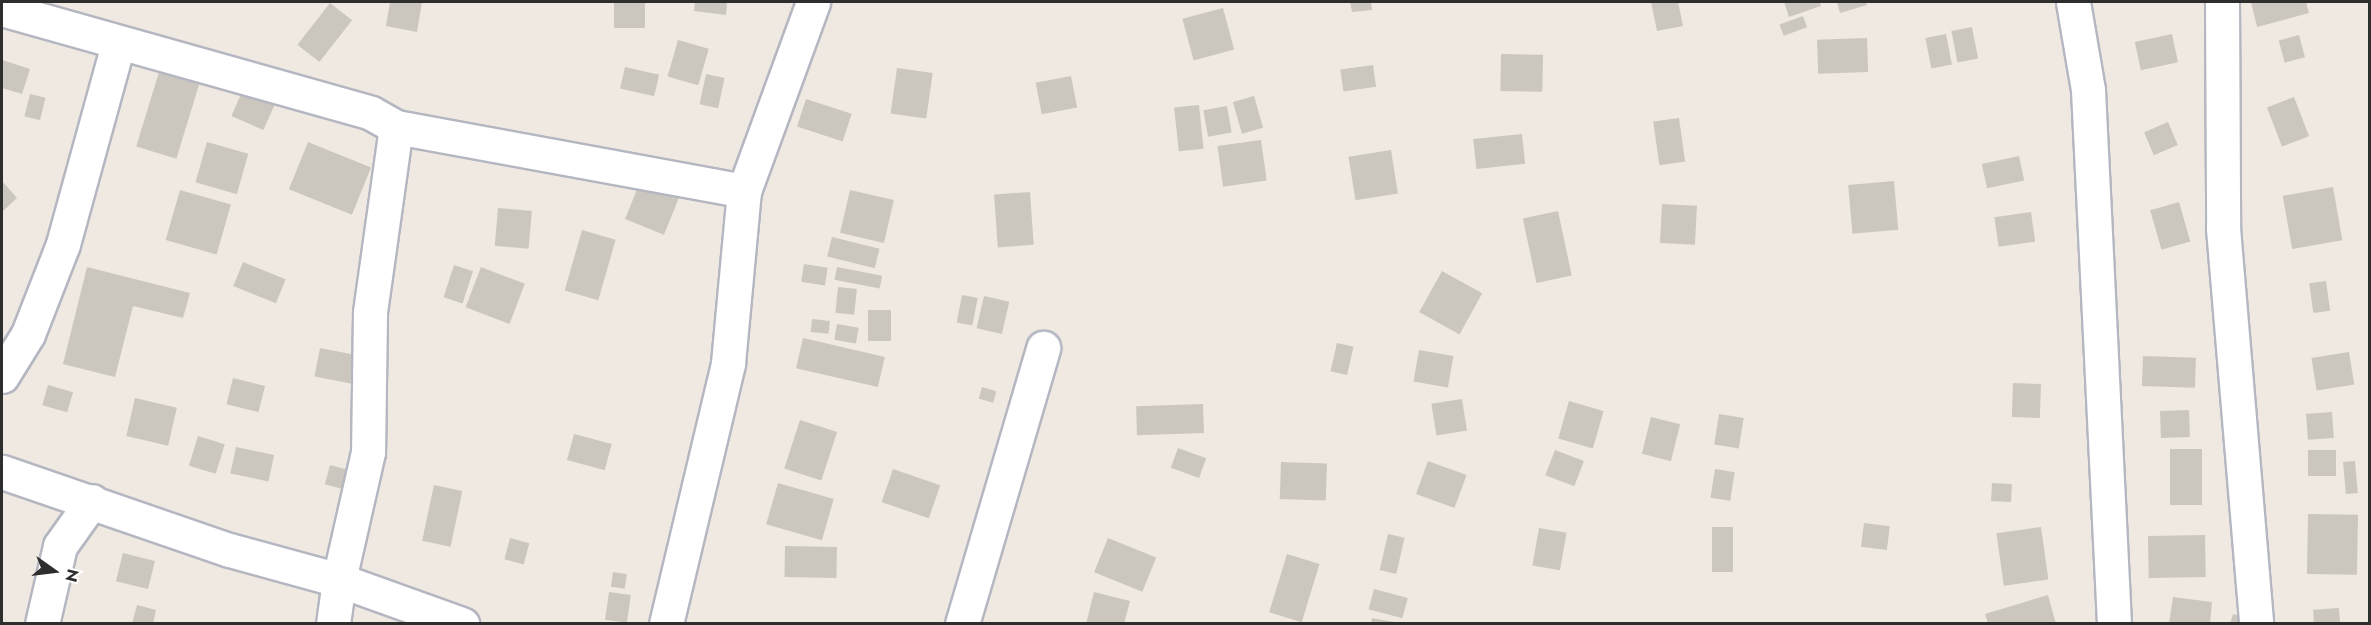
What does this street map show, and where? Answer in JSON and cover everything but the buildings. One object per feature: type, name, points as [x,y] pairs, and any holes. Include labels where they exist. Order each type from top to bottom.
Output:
[{"type":"street","points":[[666,624],[728,363],[744,191],[813,2]]},
{"type":"street","points":[[2073,2],[2088,90],[2114,624]]},
{"type":"street","points":[[2222,2],[2223,228],[2256,624]]},
{"type":"street","points":[[2,9],[118,45],[371,112],[396,127],[744,191]]},
{"type":"street","points":[[2,376],[28,334],[63,244],[118,45]]},
{"type":"street","points":[[333,624],[339,580],[368,452],[370,313],[396,127]]},
{"type":"street","points":[[962,624],[1044,348]]},
{"type":"street","points":[[2,472],[92,501],[229,550],[339,580],[462,624]]},
{"type":"street","points":[[42,624],[60,546],[92,501]]}]
